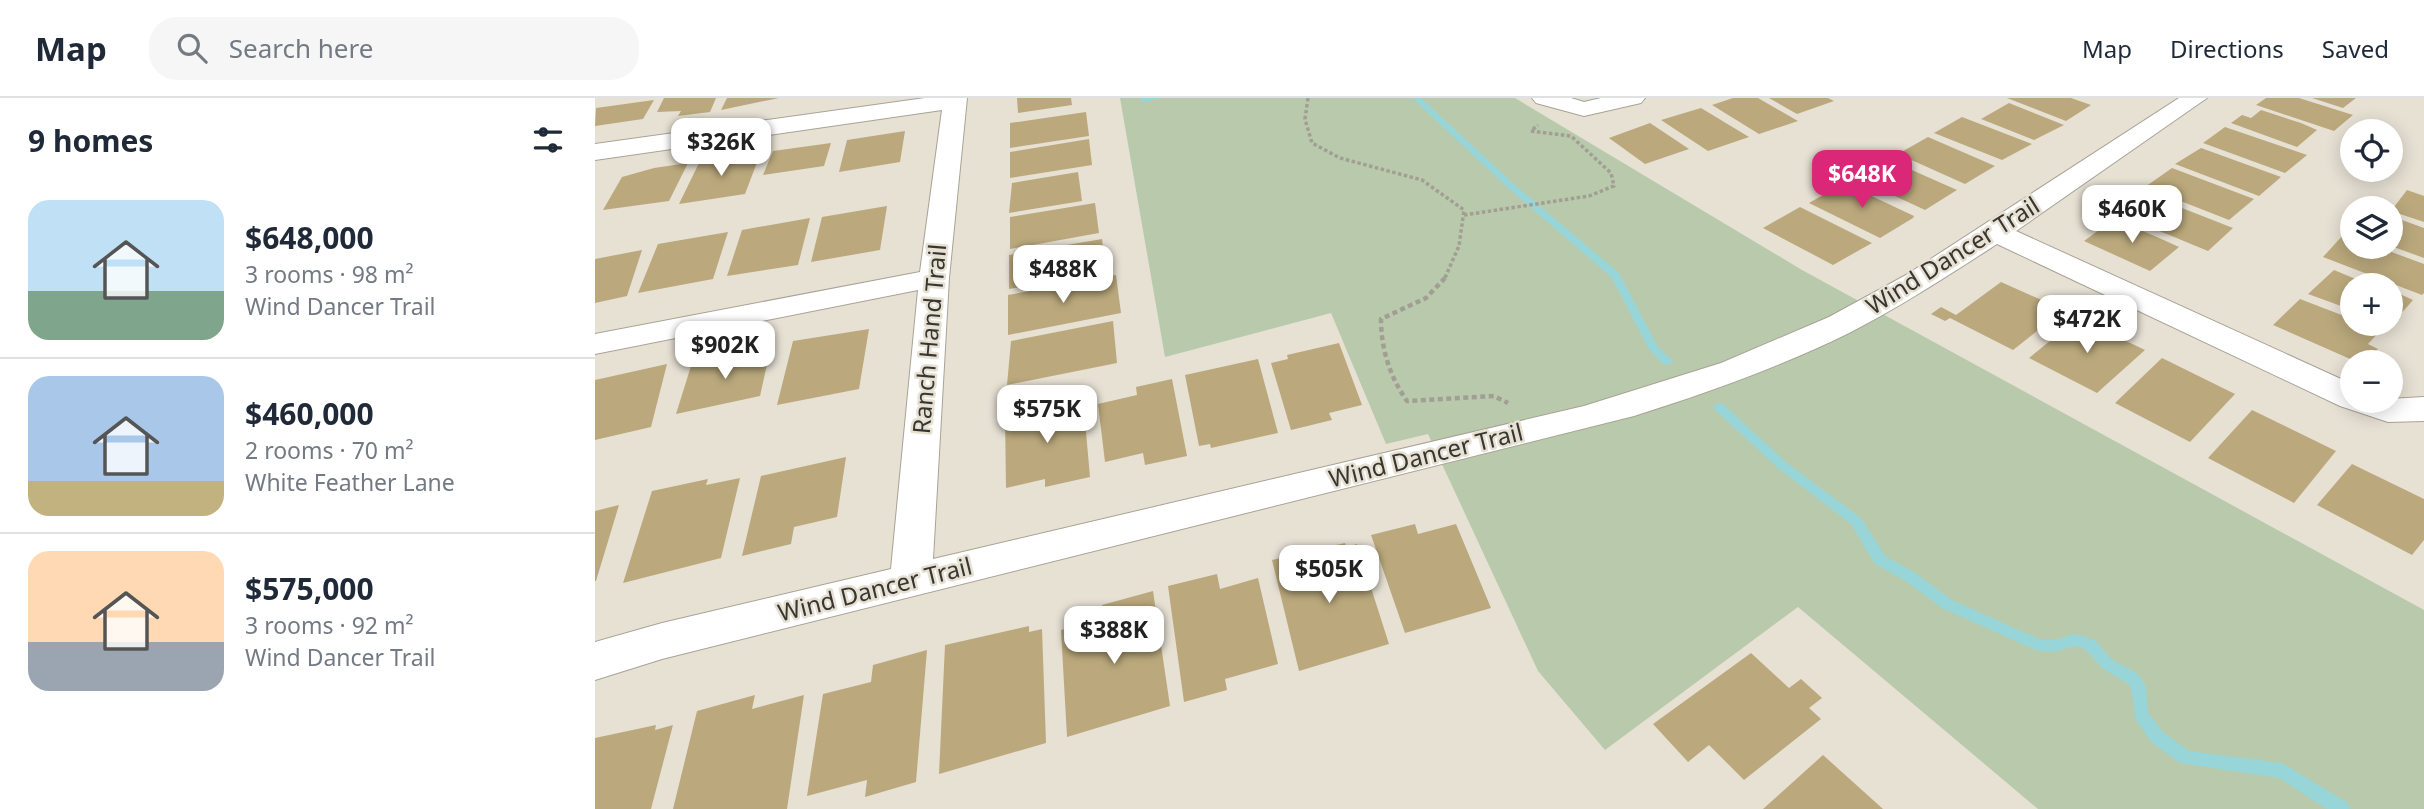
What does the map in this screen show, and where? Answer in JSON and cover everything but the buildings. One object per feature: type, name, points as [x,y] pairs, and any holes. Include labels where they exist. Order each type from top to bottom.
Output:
[{"type":"street","points":[[1554,102],[1584,109],[1633,98]]},
{"type":"street","name":"Wind Dancer Trail","points":[[595,661],[911,581],[1525,432],[1680,391],[1779,352],[1873,307],[1996,233],[2195,98]]},
{"type":"street","points":[[595,152],[955,99]]},
{"type":"street","name":"Ranch Hand Trail","points":[[911,581],[935,278],[955,99]]},
{"type":"street","points":[[1996,233],[2340,392]]},
{"type":"street","points":[[595,344],[935,278]]},
{"type":"street","points":[[2403,410],[2424,410]]},
{"type":"path","points":[[1308,98],[1305,119],[1312,144],[1340,158],[1422,180],[1464,210],[1464,232],[1443,282],[1426,299],[1381,319],[1380,332],[1398,390],[1407,401],[1494,396],[1507,402],[1525,432]]},
{"type":"path","points":[[1464,215],[1554,201],[1605,191],[1614,186],[1615,180],[1571,136],[1531,131],[1554,102]]},
{"type":"green space","points":[[1120,98],[1515,98],[1802,270],[2424,610],[2424,809],[2038,809],[1798,607],[1605,750],[1538,671],[1428,434],[1386,444],[1331,313],[1165,357]]},
{"type":"waterway","points":[[1144,100],[1157,98]]},
{"type":"waterway","points":[[1416,98],[1511,186],[1615,275],[1654,349],[1667,361]]},
{"type":"waterway","points":[[1719,407],[1783,466],[1856,521],[1880,560],[1909,576],[1947,604],[2038,645],[2054,646],[2075,640],[2090,644],[2107,664],[2132,678],[2138,686],[2141,715],[2157,737],[2186,758],[2282,771],[2342,809]]}]
